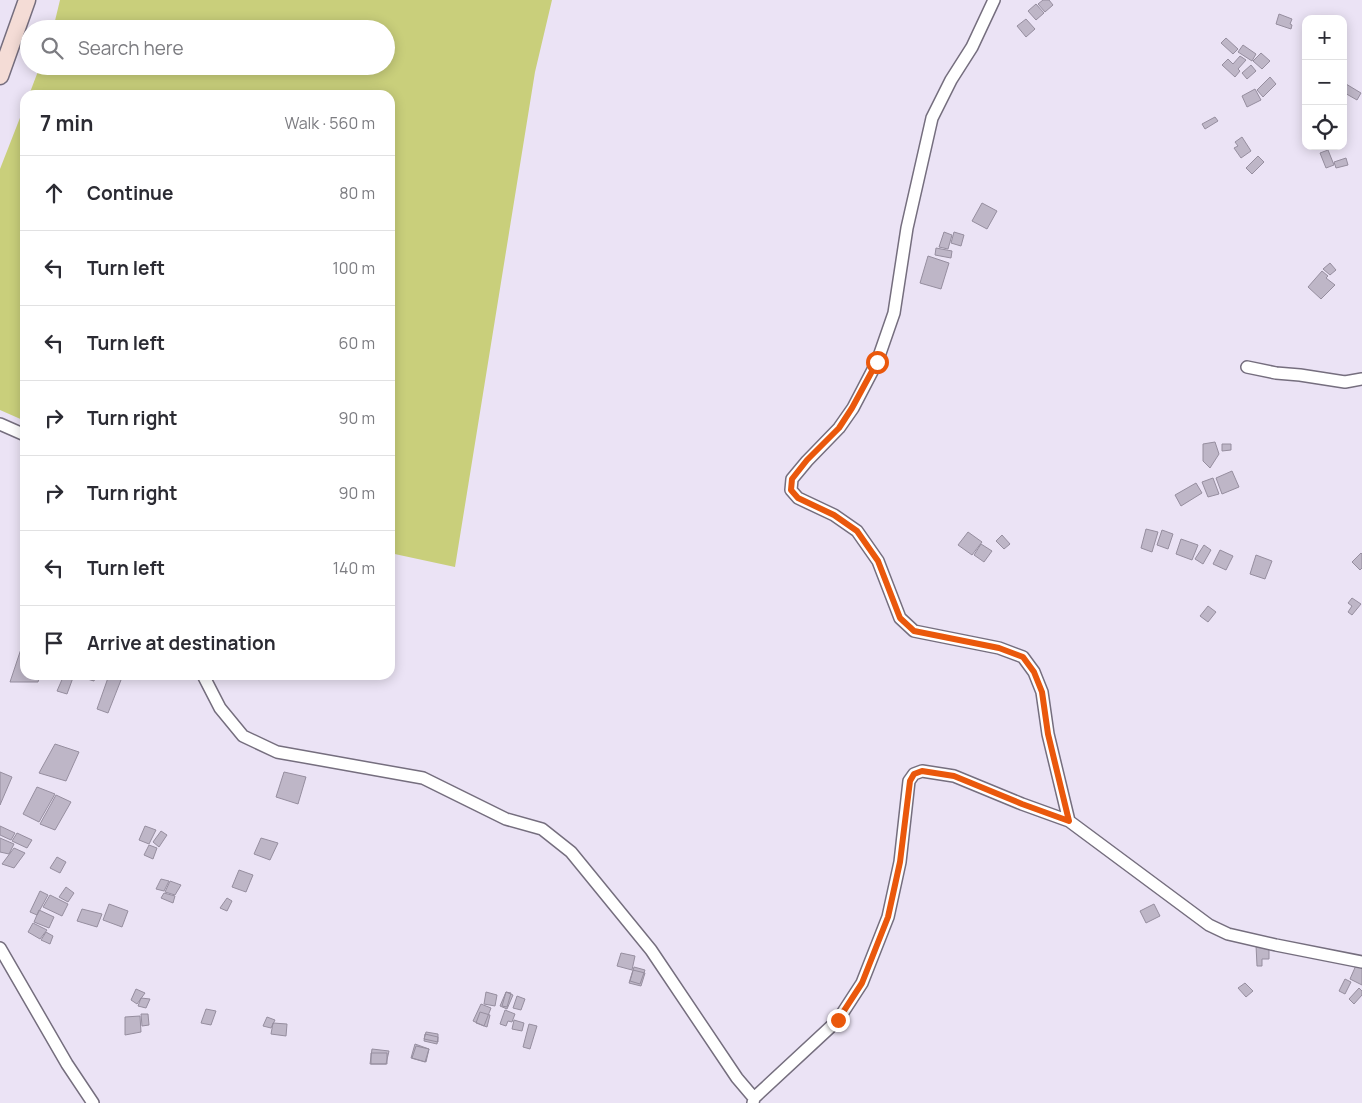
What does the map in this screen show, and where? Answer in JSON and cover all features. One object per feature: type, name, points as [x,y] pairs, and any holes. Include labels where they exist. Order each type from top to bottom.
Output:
[{"type":"main road","points":[[0,76],[27,0]]},
{"type":"street","points":[[994,0],[972,47],[950,80],[932,118],[907,228],[894,313],[877,362],[839,428],[792,479],[791,490],[798,498],[834,515],[857,531],[878,561],[900,618],[914,631],[999,648],[1023,657],[1034,672],[1042,692],[1048,734],[1069,821]]},
{"type":"street","points":[[1247,366],[1276,373],[1345,382],[1362,379]]},
{"type":"street","points":[[0,424],[20,434]]},
{"type":"street","points":[[206,680],[220,708],[243,736],[277,752],[423,778],[506,820],[542,829],[571,852],[651,950],[737,1078],[754,1100],[838,1020],[862,983],[888,917],[900,862],[910,781],[914,774],[922,771],[954,776],[1069,821],[1209,925],[1228,934],[1362,962]]},
{"type":"street","points":[[0,948],[62,1056],[93,1103]]},
{"type":"green space","points":[[60,0],[552,0],[535,72],[455,567],[395,554],[395,90],[31,90],[37,75],[395,75],[395,20],[55,20]]},
{"type":"green space","points":[[20,118],[20,419],[0,410],[0,169]]},
{"type":"building","points":[[1043,0],[1049,0],[1053,5],[1045,12],[1038,4]]},
{"type":"building","points":[[1036,4],[1044,13],[1036,20],[1028,11]]},
{"type":"building","points":[[1279,14],[1292,19],[1291,29],[1276,24]]},
{"type":"building","points":[[1026,19],[1035,29],[1026,37],[1017,26]]},
{"type":"building","points":[[1226,38],[1238,49],[1233,54],[1221,43]]},
{"type":"building","points":[[1243,45],[1256,54],[1252,61],[1238,52]]},
{"type":"building","points":[[1261,53],[1270,61],[1262,69],[1253,61]]},
{"type":"building","points":[[1240,56],[1246,60],[1238,69],[1240,71],[1235,77],[1222,65],[1228,59],[1233,64]]},
{"type":"building","points":[[1251,65],[1256,71],[1247,79],[1242,73]]},
{"type":"building","points":[[1270,77],[1276,84],[1263,97],[1257,90]]},
{"type":"building","points":[[1347,85],[1361,93],[1357,100],[1347,94]]},
{"type":"building","points":[[1255,89],[1261,100],[1247,107],[1242,96]]},
{"type":"building","points":[[1215,117],[1218,121],[1205,129],[1202,124]]},
{"type":"building","points":[[1242,137],[1251,151],[1241,158],[1234,148],[1238,146],[1235,142]]},
{"type":"building","points":[[1328,150],[1334,165],[1326,168],[1320,153]]},
{"type":"building","points":[[1258,156],[1264,162],[1252,174],[1246,168]]},
{"type":"building","points":[[1346,158],[1348,165],[1336,168],[1334,162]]},
{"type":"building","points":[[982,203],[997,211],[987,229],[972,221]]},
{"type":"building","points":[[944,232],[952,235],[948,249],[939,247]]},
{"type":"building","points":[[954,232],[964,235],[961,246],[951,243]]},
{"type":"building","points":[[936,248],[952,251],[951,258],[935,255]]},
{"type":"building","points":[[928,256],[949,263],[941,289],[920,283]]},
{"type":"building","points":[[1330,263],[1336,270],[1330,275],[1323,269]]},
{"type":"building","points":[[1322,271],[1328,276],[1326,278],[1335,285],[1321,299],[1308,287]]},
{"type":"building","points":[[1215,442],[1219,454],[1210,468],[1203,461],[1203,444]]},
{"type":"building","points":[[1222,444],[1231,444],[1231,450],[1222,451]]},
{"type":"building","points":[[1232,471],[1239,487],[1222,494],[1216,478]]},
{"type":"building","points":[[1213,478],[1219,494],[1208,497],[1202,482]]},
{"type":"building","points":[[1196,483],[1202,493],[1181,506],[1175,495]]},
{"type":"building","points":[[1146,529],[1158,532],[1152,552],[1141,548]]},
{"type":"building","points":[[1162,530],[1173,534],[1168,549],[1157,545]]},
{"type":"building","points":[[968,532],[982,542],[972,555],[958,545]]},
{"type":"building","points":[[1002,535],[1010,544],[1004,549],[996,541]]},
{"type":"building","points":[[1181,539],[1198,545],[1192,560],[1176,554]]},
{"type":"building","points":[[981,544],[992,551],[984,562],[974,555]]},
{"type":"building","points":[[1204,545],[1211,550],[1203,564],[1195,559]]},
{"type":"building","points":[[1220,550],[1233,556],[1226,570],[1213,564]]},
{"type":"building","points":[[1361,553],[1362,568],[1360,570],[1352,562]]},
{"type":"building","points":[[1256,555],[1272,561],[1265,579],[1250,574]]},
{"type":"building","points":[[1352,598],[1361,604],[1352,615],[1348,612],[1352,606],[1348,603]]},
{"type":"building","points":[[1208,606],[1216,612],[1208,622],[1200,616]]},
{"type":"building","points":[[20,652],[20,680],[39,680],[38,682],[10,682]]},
{"type":"building","points":[[62,680],[72,680],[67,694],[57,691]]},
{"type":"building","points":[[107,680],[121,680],[108,713],[97,709]]},
{"type":"building","points":[[55,744],[79,752],[66,781],[39,773]]},
{"type":"building","points":[[0,772],[12,777],[0,805]]},
{"type":"building","points":[[284,772],[306,777],[298,804],[276,797]]},
{"type":"building","points":[[37,787],[55,794],[39,822],[23,814]]},
{"type":"building","points":[[56,795],[71,802],[55,830],[40,824]]},
{"type":"building","points":[[0,826],[15,833],[11,840],[0,835]]},
{"type":"building","points":[[145,826],[156,830],[149,844],[139,840]]},
{"type":"building","points":[[161,831],[167,835],[159,847],[153,842]]},
{"type":"building","points":[[17,833],[32,840],[27,848],[12,841]]},
{"type":"building","points":[[0,838],[14,844],[9,854],[0,852]]},
{"type":"building","points":[[261,838],[278,843],[270,860],[254,854]]},
{"type":"building","points":[[149,845],[157,848],[153,859],[144,855]]},
{"type":"building","points":[[14,848],[25,853],[14,868],[2,864]]},
{"type":"building","points":[[57,857],[66,862],[60,873],[50,868]]},
{"type":"building","points":[[239,870],[253,875],[246,892],[232,887]]},
{"type":"building","points":[[161,879],[169,881],[164,891],[156,889]]},
{"type":"building","points":[[170,881],[181,885],[175,895],[165,892]]},
{"type":"building","points":[[66,887],[74,893],[68,902],[59,897]]},
{"type":"building","points":[[40,891],[48,895],[37,915],[30,912]]},
{"type":"building","points":[[164,893],[175,896],[173,903],[161,898]]},
{"type":"building","points":[[50,895],[68,904],[62,916],[43,907]]},
{"type":"building","points":[[227,898],[232,901],[227,911],[220,908]]},
{"type":"building","points":[[109,904],[128,911],[122,927],[103,920]]},
{"type":"building","points":[[1154,904],[1160,916],[1146,923],[1140,911]]},
{"type":"building","points":[[82,909],[102,914],[97,927],[77,921]]},
{"type":"building","points":[[39,910],[54,917],[49,928],[34,922]]},
{"type":"building","points":[[33,923],[47,930],[40,939],[28,932]]},
{"type":"building","points":[[46,932],[53,936],[50,944],[41,940]]},
{"type":"building","points":[[1256,945],[1269,945],[1269,959],[1262,959],[1262,966],[1257,966]]},
{"type":"building","points":[[621,953],[635,956],[632,970],[617,966]]},
{"type":"building","points":[[1357,963],[1362,966],[1362,985],[1350,979]]},
{"type":"building","points":[[634,967],[645,970],[640,984],[630,981]]},
{"type":"building","points":[[633,970],[645,973],[641,986],[629,983]]},
{"type":"building","points":[[1345,979],[1351,982],[1345,994],[1339,991]]},
{"type":"building","points":[[1245,983],[1253,991],[1246,997],[1238,988]]},
{"type":"building","points":[[1359,988],[1362,991],[1362,995],[1354,1004],[1349,999]]},
{"type":"building","points":[[136,989],[145,993],[137,1004],[131,1000]]},
{"type":"building","points":[[486,992],[497,995],[495,1006],[484,1004]]},
{"type":"building","points":[[506,992],[511,993],[507,1007],[502,1006]]},
{"type":"building","points":[[506,992],[513,995],[507,1009],[500,1006]]},
{"type":"building","points":[[517,996],[525,999],[521,1010],[513,1008]]},
{"type":"building","points":[[141,998],[150,999],[146,1008],[138,1006]]},
{"type":"building","points":[[481,1004],[491,1008],[484,1026],[473,1021]]},
{"type":"building","points":[[206,1009],[216,1011],[211,1025],[201,1023]]},
{"type":"building","points":[[505,1010],[515,1014],[512,1022],[508,1021],[506,1026],[500,1024]]},
{"type":"building","points":[[480,1012],[490,1015],[487,1027],[476,1023]]},
{"type":"building","points":[[141,1014],[148,1014],[149,1025],[142,1026]]},
{"type":"building","points":[[140,1016],[141,1032],[125,1035],[125,1017]]},
{"type":"building","points":[[267,1017],[275,1020],[271,1028],[263,1026]]},
{"type":"building","points":[[514,1020],[524,1023],[522,1031],[512,1029]]},
{"type":"building","points":[[273,1023],[287,1024],[286,1036],[271,1034]]},
{"type":"building","points":[[529,1024],[537,1026],[530,1049],[523,1047]]},
{"type":"building","points":[[426,1032],[438,1034],[438,1042],[424,1039]]},
{"type":"building","points":[[425,1034],[438,1037],[437,1044],[424,1041]]},
{"type":"building","points":[[415,1044],[429,1049],[425,1062],[411,1058]]},
{"type":"building","points":[[416,1046],[429,1049],[426,1062],[412,1058]]},
{"type":"building","points":[[372,1049],[389,1051],[386,1064],[370,1064]]},
{"type":"building","points":[[371,1053],[387,1053],[387,1064],[371,1064]]},
{"type":"route","points":[[838,1020],[862,983],[888,917],[900,862],[910,781],[914,774],[922,771],[954,776],[1069,821],[1048,734],[1042,692],[1034,672],[1023,657],[999,648],[914,631],[900,618],[878,561],[857,531],[834,515],[798,498],[791,490],[792,479],[807,460],[839,428],[877,362]]}]
